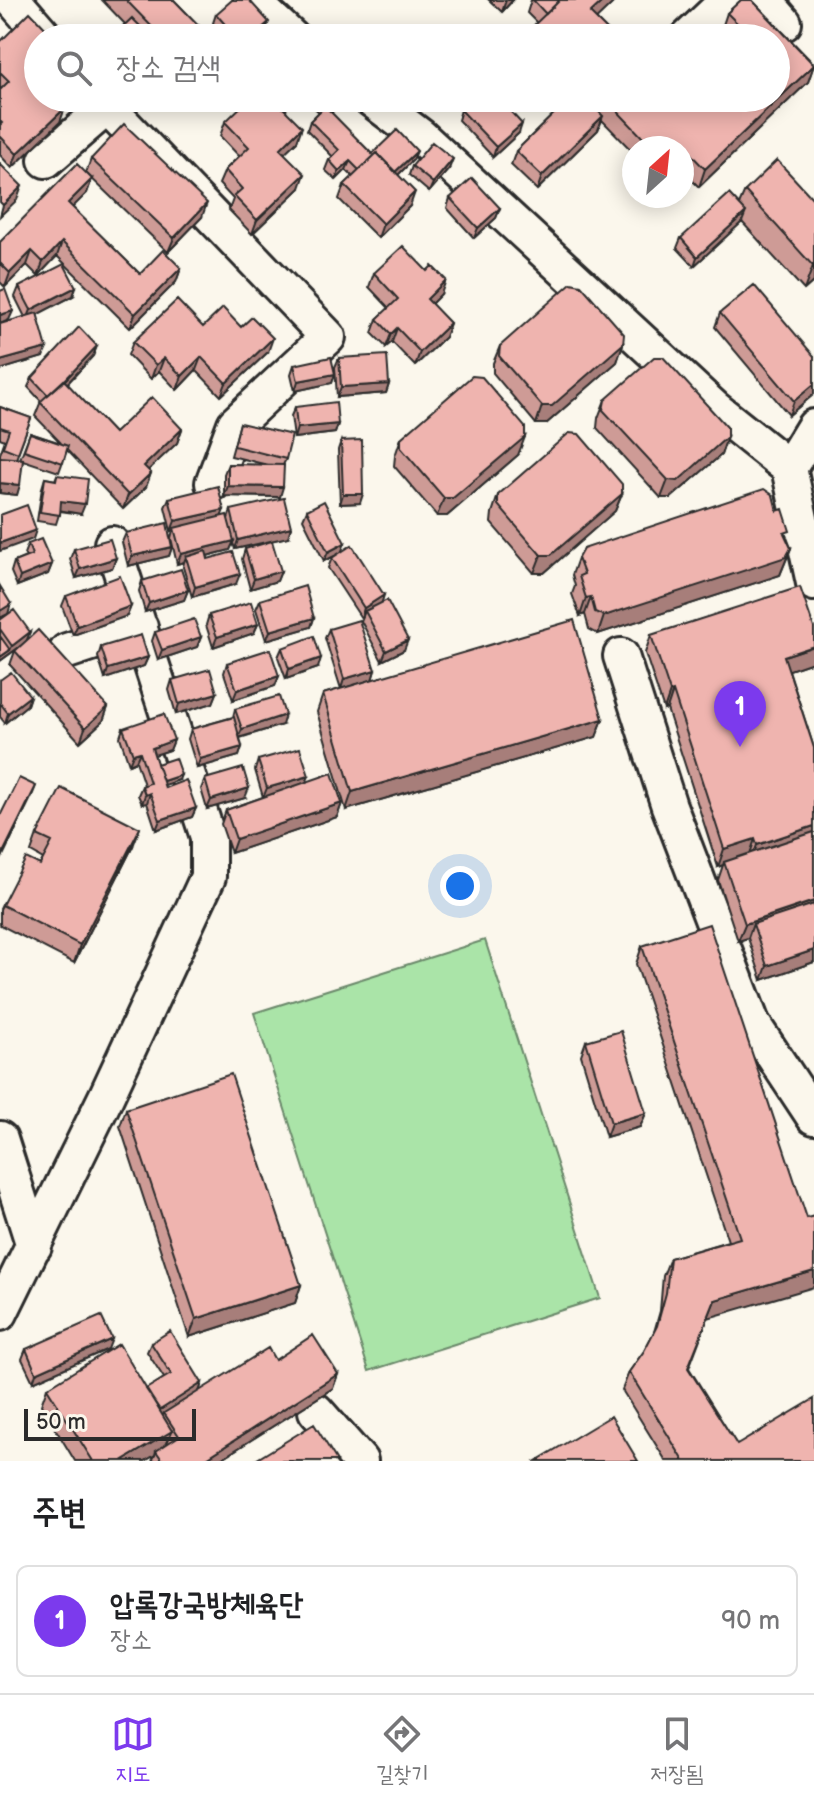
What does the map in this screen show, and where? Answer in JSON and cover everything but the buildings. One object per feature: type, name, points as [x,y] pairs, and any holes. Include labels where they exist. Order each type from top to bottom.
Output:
[{"type":"street","points":[[13,0],[34,24]]},
{"type":"street","points":[[251,0],[277,24]]},
{"type":"street","points":[[703,24],[728,0]]},
{"type":"street","points":[[46,160],[93,112]]},
{"type":"street","points":[[113,112],[328,337],[235,424],[213,483]]},
{"type":"street","points":[[388,112],[420,136],[714,408],[802,466]]},
{"type":"street","points":[[814,427],[802,466],[814,583]]},
{"type":"street","points":[[0,1313],[208,877],[208,837],[112,544]]},
{"type":"street","points":[[67,651],[140,627]]},
{"type":"street","points":[[621,656],[669,806],[752,1023],[814,1117]]},
{"type":"street","points":[[0,1139],[34,1246]]},
{"type":"street","points":[[316,1411],[360,1461]]},
{"type":"green space","points":[[485,940],[600,1298],[369,1371],[254,1013]]},
{"type":"place","name":"압록강국방체육단","points":[[740,747]]}]
